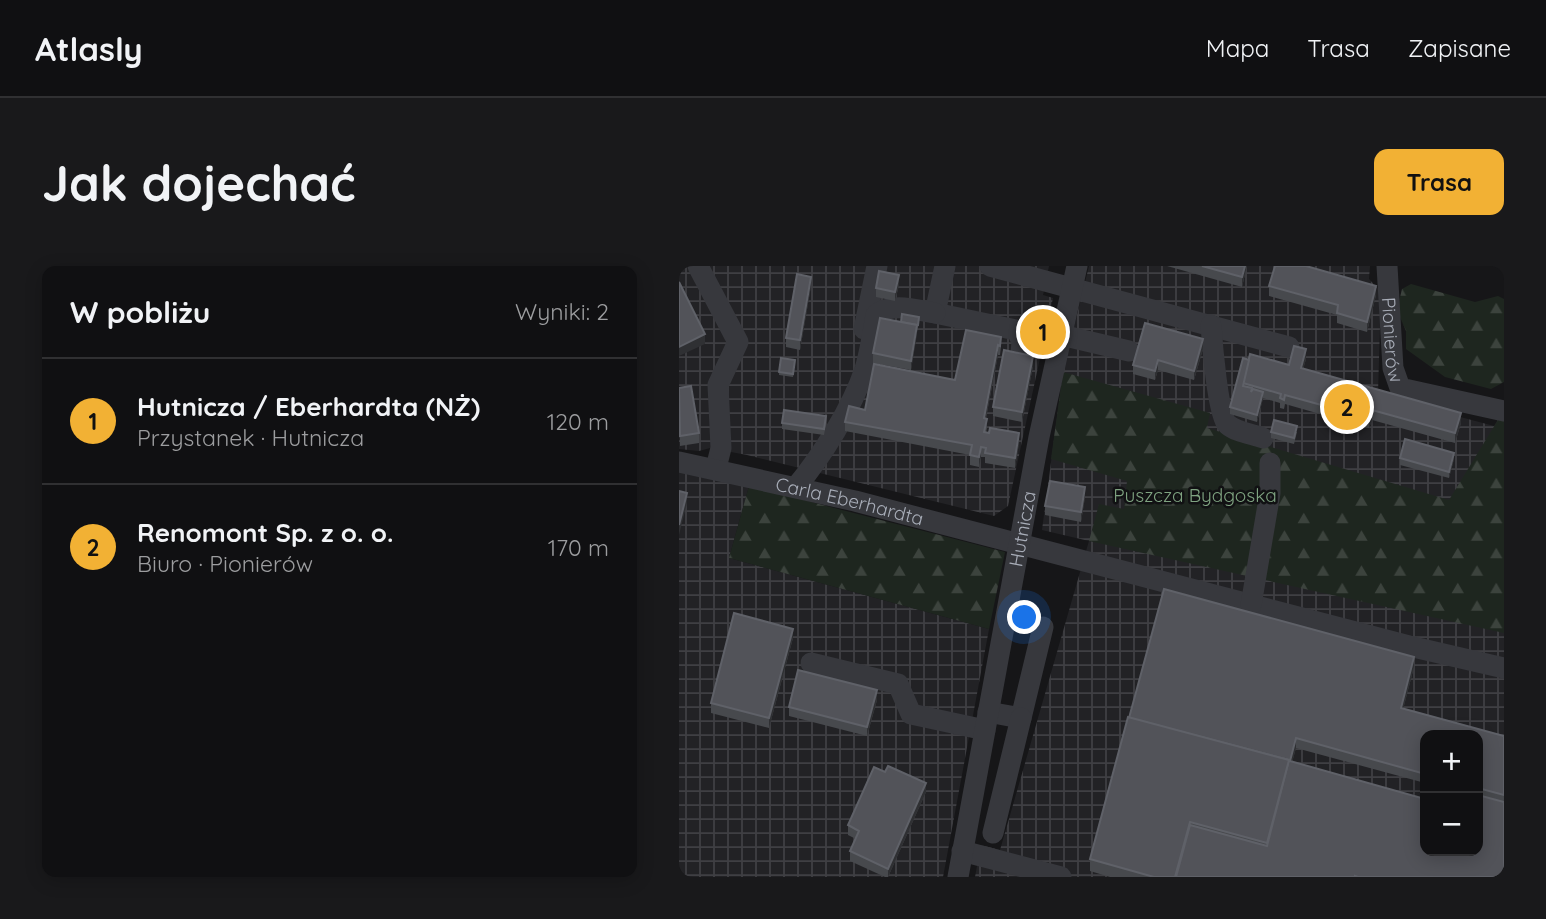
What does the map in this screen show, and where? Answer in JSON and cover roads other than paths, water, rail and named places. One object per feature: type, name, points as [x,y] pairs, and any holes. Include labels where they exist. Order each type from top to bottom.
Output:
[{"type":"street","points":[[698,266],[738,342],[717,385],[721,448],[716,468]]},
{"type":"street","points":[[858,357],[877,266]]},
{"type":"street","points":[[935,313],[945,266]]},
{"type":"street","points":[[990,266],[1074,276],[1211,325],[1289,347]]},
{"type":"street","name":"Pionierów","points":[[1387,266],[1393,368],[1400,388],[1504,411]]},
{"type":"street","name":"Hutnicza","points":[[958,877],[1020,544],[1074,276]]},
{"type":"street","points":[[796,488],[818,461],[865,370],[876,315],[882,310],[890,308],[935,313],[1016,330],[1022,341],[1021,354]]},
{"type":"street","points":[[1211,325],[1213,362],[1219,385],[1222,419],[1229,427],[1263,438]]},
{"type":"street","points":[[1061,335],[1129,351]]},
{"type":"street","name":"Carla Eberhardta","points":[[679,461],[1020,544],[1409,646],[1504,668]]},
{"type":"street","points":[[1251,605],[1271,493],[1271,463]]},
{"type":"street","points":[[993,833],[1043,627]]},
{"type":"street","points":[[811,663],[898,684],[911,713],[987,721],[1021,718]]},
{"type":"street","points":[[963,851],[1061,877]]},
{"type":"place","name":"Hutnicza / Eberhardta (NŻ)","points":[[1043,332]]},
{"type":"place","name":"Renomont Sp. z o. o.","points":[[1347,407]]},
{"type":"park label","name":"Puszcza Bydgoska","points":[[1195,495]]}]
